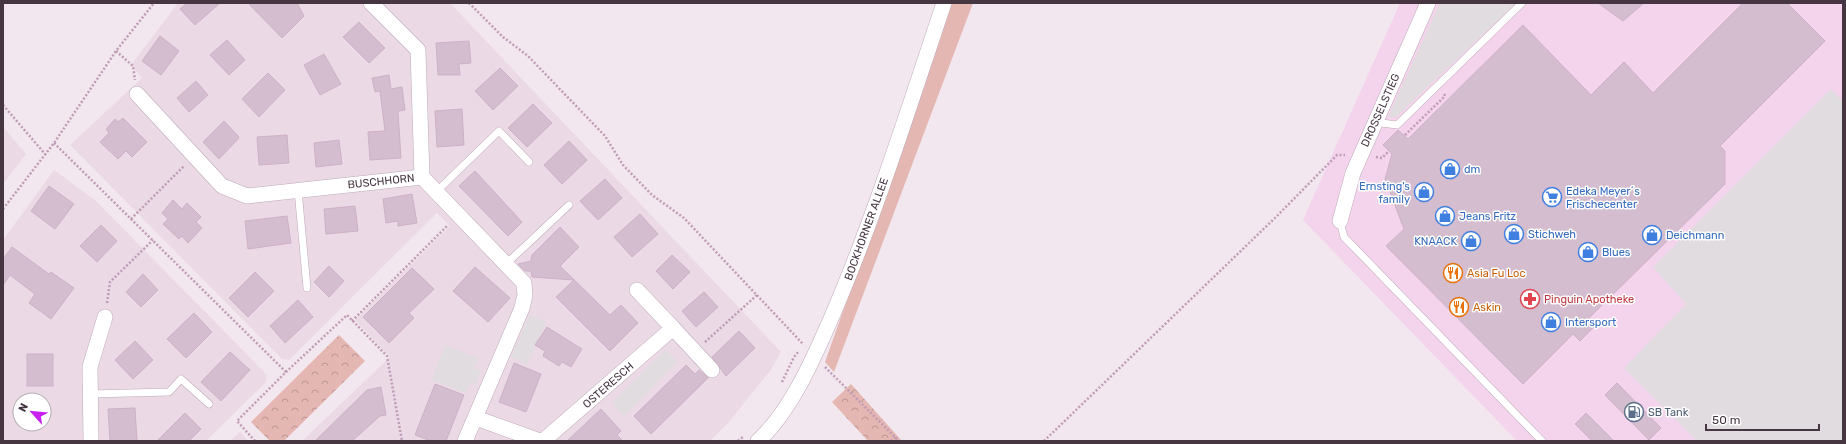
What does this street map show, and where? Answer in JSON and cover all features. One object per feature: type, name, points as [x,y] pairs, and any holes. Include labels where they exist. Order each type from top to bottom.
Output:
[{"type":"street","points":[[371,3],[418,50],[422,177]]},
{"type":"street","name":"BOCKHORNER ALLEE","points":[[752,437],[768,432],[798,388],[814,357],[863,241],[944,3]]},
{"type":"street","name":"DROSSELSTIEG","points":[[1340,220],[1353,173],[1374,122],[1428,3]]},
{"type":"street","name":"BUSCHHORN","points":[[137,94],[222,186],[247,196],[422,177],[524,283],[522,308],[465,441]]},
{"type":"street","points":[[637,290],[712,370]]},
{"type":"street","points":[[91,441],[90,367],[105,317]]},
{"type":"street","name":"OSTERESCH","points":[[544,441],[673,328]]},
{"type":"street","points":[[476,418],[540,441]]},
{"type":"lane","points":[[1374,122],[1396,125],[1522,3]]},
{"type":"lane","points":[[436,192],[499,131],[529,162]]},
{"type":"lane","points":[[298,190],[306,288]]},
{"type":"lane","points":[[506,264],[569,205]]},
{"type":"lane","points":[[1340,220],[1344,237],[1542,441]]},
{"type":"lane","points":[[90,394],[169,392],[181,379],[209,404]]},
{"type":"path","points":[[3,209],[54,143],[116,52],[154,3]]},
{"type":"path","points":[[469,3],[503,37],[528,56],[605,136],[624,165],[652,195],[684,218],[804,345],[794,357],[781,385]]},
{"type":"path","points":[[116,52],[133,66],[137,94]]},
{"type":"path","points":[[1405,136],[1445,96]]},
{"type":"path","points":[[3,105],[45,154]]},
{"type":"path","points":[[54,143],[286,372]]},
{"type":"path","points":[[1382,158],[1389,151]]},
{"type":"path","points":[[1044,441],[1277,216],[1337,155]]},
{"type":"path","points":[[132,219],[195,156]]},
{"type":"path","points":[[352,320],[458,215]]},
{"type":"path","points":[[105,317],[110,282],[153,240]]},
{"type":"path","points":[[695,351],[757,295]]},
{"type":"path","points":[[255,441],[237,421],[346,315],[386,356],[402,441]]},
{"type":"path","points":[[814,357],[899,441]]},
{"type":"path","points":[[738,441],[752,437]]},
{"type":"path","points":[[891,441],[896,437]]},
{"type":"shaded area","points":[[178,3],[450,3],[781,352],[770,371],[728,423],[710,441],[302,441],[390,357],[355,320],[450,226],[437,213],[289,360],[282,359],[70,145],[142,78],[131,65]]},
{"type":"shaded area","points":[[1400,3],[1843,3],[1843,441],[1517,441],[1303,220]]},
{"type":"shaded area","points":[[1440,3],[1516,3],[1396,117],[1388,117]]},
{"type":"shaded area","points":[[1831,89],[1843,101],[1843,441],[1697,441],[1624,368],[1686,304],[1653,267]]},
{"type":"shaded area","points":[[3,127],[26,154],[3,184]]},
{"type":"shaded area","points":[[54,170],[96,201],[267,375],[266,382],[206,441],[3,441],[3,240]]},
{"type":"shaded area","points":[[530,315],[546,322],[527,365],[511,357]]},
{"type":"shaded area","points":[[445,345],[478,358],[474,368],[481,371],[475,385],[470,383],[466,393],[432,380]]},
{"type":"shaded area","points":[[665,350],[677,362],[624,416],[612,403]]},
{"type":"shaded area","points":[[240,432],[248,441],[230,441]]},
{"type":"green space","points":[[949,3],[973,3],[834,372],[825,362],[918,100]]},
{"type":"green space","points":[[339,335],[365,361],[284,441],[270,441],[251,422]]},
{"type":"green space","points":[[851,384],[902,441],[868,441],[832,402]]},
{"type":"building","points":[[187,3],[220,3],[195,25],[180,9]]},
{"type":"building","points":[[248,3],[297,3],[304,16],[282,38]]},
{"type":"building","points":[[1598,3],[1644,3],[1623,21]]},
{"type":"building","name":"Edeka Meyer´s Frischecenter","points":[[1743,3],[1787,3],[1825,41],[1720,146],[1725,151],[1725,184],[1589,318],[1596,325],[1580,341],[1573,334],[1523,384],[1386,246],[1404,229],[1385,179],[1392,154],[1383,145],[1398,130],[1408,139],[1523,25],[1591,95],[1624,62],[1653,93]]},
{"type":"building","points":[[359,22],[385,48],[369,63],[343,37]]},
{"type":"building","points":[[160,36],[179,51],[161,75],[142,61]]},
{"type":"building","points":[[227,40],[245,60],[229,75],[210,55]]},
{"type":"building","points":[[469,41],[471,63],[459,64],[460,75],[438,75],[436,43]]},
{"type":"building","points":[[324,54],[341,84],[320,95],[304,65]]},
{"type":"building","points":[[500,68],[518,86],[493,110],[475,91]]},
{"type":"building","points":[[268,73],[285,90],[259,117],[242,99]]},
{"type":"building","points":[[389,75],[391,89],[402,87],[405,110],[398,111],[401,158],[370,160],[368,132],[385,131],[380,91],[375,92],[372,78]]},
{"type":"building","points":[[196,81],[208,95],[189,112],[177,98]]},
{"type":"building","points":[[533,104],[552,123],[527,147],[508,128]]},
{"type":"building","points":[[462,109],[464,145],[437,147],[435,111]]},
{"type":"building","points":[[123,118],[147,142],[132,157],[126,151],[118,159],[100,142],[109,133],[106,129],[115,119],[118,122]]},
{"type":"building","points":[[224,121],[239,138],[219,159],[203,142]]},
{"type":"building","points":[[287,135],[289,163],[259,165],[257,137]]},
{"type":"building","points":[[339,140],[342,164],[316,167],[314,143]]},
{"type":"building","points":[[569,141],[587,160],[562,184],[544,165]]},
{"type":"building","points":[[475,171],[522,222],[508,236],[459,186]]},
{"type":"building","points":[[605,179],[622,198],[598,220],[580,201]]},
{"type":"building","points":[[49,186],[74,204],[55,229],[31,211]]},
{"type":"building","points":[[412,194],[417,223],[398,226],[398,221],[386,223],[383,199]]},
{"type":"building","points":[[173,200],[182,209],[187,203],[201,217],[196,222],[202,228],[188,243],[182,236],[179,239],[163,224],[168,219],[162,213]]},
{"type":"building","points":[[355,206],[358,231],[326,234],[324,209]]},
{"type":"building","points":[[640,214],[658,234],[632,257],[614,237]]},
{"type":"building","points":[[287,216],[291,243],[248,249],[245,221]]},
{"type":"building","points":[[101,225],[117,241],[97,262],[80,246]]},
{"type":"building","points":[[560,227],[579,247],[560,266],[610,315],[621,305],[638,323],[610,351],[556,297],[574,280],[532,277],[531,271],[525,271],[518,264],[531,261],[532,255]]},
{"type":"building","points":[[12,247],[49,274],[51,272],[74,288],[51,319],[29,303],[35,294],[10,275],[3,285],[3,259]]},
{"type":"building","points":[[672,255],[690,272],[673,289],[656,271]]},
{"type":"building","points":[[329,266],[344,281],[329,297],[314,282]]},
{"type":"building","points":[[475,267],[510,298],[488,322],[453,291]]},
{"type":"building","points":[[412,268],[434,289],[409,313],[414,318],[389,343],[363,317]]},
{"type":"building","points":[[255,272],[274,291],[248,317],[229,298]]},
{"type":"building","points":[[143,274],[158,290],[141,307],[126,292]]},
{"type":"building","points":[[704,292],[718,307],[696,327],[682,311]]},
{"type":"building","points":[[298,300],[313,317],[285,343],[270,326]]},
{"type":"building","points":[[194,313],[212,332],[186,358],[167,339]]},
{"type":"building","points":[[547,327],[582,349],[571,367],[562,362],[559,366],[543,356],[545,351],[535,345]]},
{"type":"building","points":[[739,331],[755,348],[726,376],[712,357]]},
{"type":"building","points":[[135,341],[153,360],[133,379],[115,360]]},
{"type":"building","points":[[230,352],[250,370],[221,401],[201,382]]},
{"type":"building","points":[[27,354],[53,354],[53,386],[27,386]]},
{"type":"building","points":[[514,363],[541,374],[526,412],[499,402]]},
{"type":"building","points":[[686,365],[695,374],[699,370],[708,378],[651,434],[634,416]]},
{"type":"building","points":[[1617,383],[1661,428],[1649,440],[1605,395]]},
{"type":"building","points":[[435,384],[464,395],[446,441],[431,441],[415,435]]},
{"type":"building","points":[[381,387],[386,415],[380,416],[352,441],[315,441],[367,390]]},
{"type":"building","points":[[135,408],[137,441],[110,441],[108,409]]},
{"type":"building","points":[[601,409],[621,431],[617,435],[623,441],[567,441]]},
{"type":"building","points":[[185,413],[201,429],[189,441],[157,441]]},
{"type":"building","points":[[1586,413],[1614,441],[1592,441],[1575,424]]},
{"type":"place","name":"dm","points":[[1450,169]]},
{"type":"place","name":"Ernsting's family","points":[[1424,192]]},
{"type":"place","name":"Edeka Meyer´s Frischecenter","points":[[1552,197]]},
{"type":"place","name":"Jeans Fritz","points":[[1445,216]]},
{"type":"place","name":"Stichweh","points":[[1514,234]]},
{"type":"place","name":"Deichmann","points":[[1652,235]]},
{"type":"place","name":"KNAACK","points":[[1471,241]]},
{"type":"place","name":"Blues","points":[[1588,252]]},
{"type":"place","name":"Asia Fu Loc","points":[[1453,273]]},
{"type":"place","name":"Pinguin Apotheke","points":[[1530,299]]},
{"type":"place","name":"Askin","points":[[1459,307]]},
{"type":"place","name":"Intersport","points":[[1551,322]]},
{"type":"place","name":"SB Tank","points":[[1634,412]]}]
